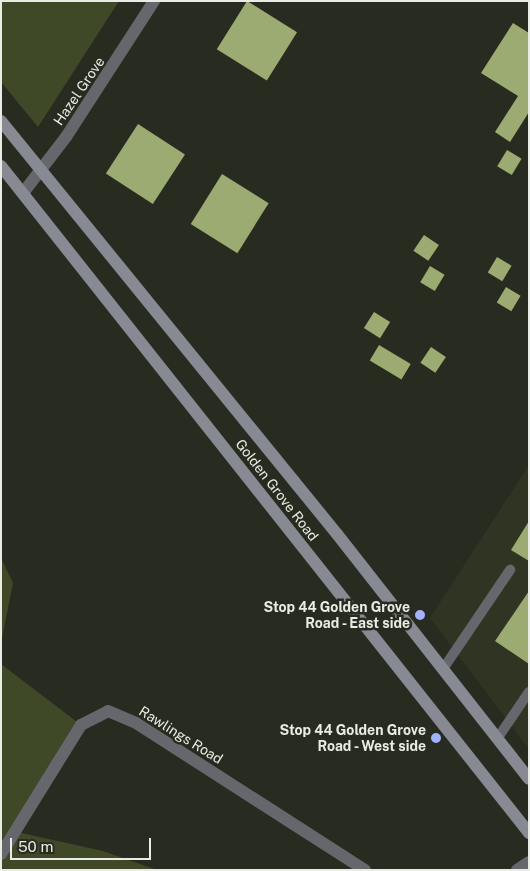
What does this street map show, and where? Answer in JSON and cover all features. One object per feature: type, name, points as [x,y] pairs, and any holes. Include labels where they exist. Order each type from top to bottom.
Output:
[{"type":"main road","name":"Golden Grove Road","points":[[1,120],[527,773]]},
{"type":"main road","name":"Golden Grove Road","points":[[1,166],[529,833]]},
{"type":"street","name":"Hazel Grove","points":[[23,193],[77,121],[154,1]]},
{"type":"street","name":"Rawlings Road","points":[[1,854],[81,725],[108,711],[136,723],[365,870]]},
{"type":"street","points":[[517,870],[529,862]]},
{"type":"lane","points":[[442,669],[510,570]]},
{"type":"lane","points":[[498,739],[529,692]]},
{"type":"shaded area","points":[[529,465],[529,749],[430,618]]},
{"type":"green space","points":[[1,1],[119,1],[38,127],[1,82]]},
{"type":"green space","points":[[1,558],[13,583],[1,643]]},
{"type":"green space","points":[[1,664],[81,725],[17,832],[103,851],[157,870],[1,870]]},
{"type":"building","points":[[247,1],[297,32],[267,81],[217,49]]},
{"type":"building","points":[[513,23],[529,33],[529,112],[510,142],[495,132],[518,96],[481,73]]},
{"type":"building","points":[[138,124],[185,154],[153,204],[106,173]]},
{"type":"building","points":[[507,150],[522,159],[512,175],[497,166]]},
{"type":"building","points":[[222,174],[269,203],[237,253],[191,224]]},
{"type":"building","points":[[424,235],[439,245],[428,261],[413,251]]},
{"type":"building","points":[[497,257],[512,266],[502,281],[488,272]]},
{"type":"building","points":[[430,266],[445,275],[435,291],[420,282]]},
{"type":"building","points":[[506,287],[521,296],[511,311],[497,302]]},
{"type":"building","points":[[374,312],[390,322],[380,338],[364,328]]},
{"type":"building","points":[[379,345],[411,364],[401,379],[370,360]]},
{"type":"building","points":[[431,347],[446,357],[435,373],[420,363]]},
{"type":"building","points":[[529,521],[529,561],[511,550]]},
{"type":"building","points":[[529,591],[529,664],[495,641]]},
{"type":"place","name":"Stop 44 Golden Grove Road - East side","points":[[420,615]]},
{"type":"place","name":"Stop 44 Golden Grove Road - West side","points":[[436,738]]}]
